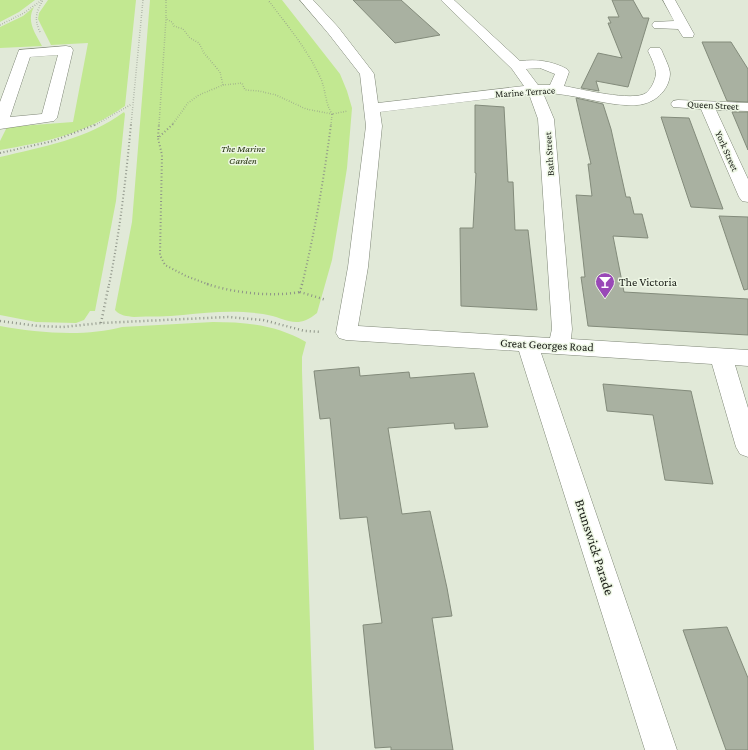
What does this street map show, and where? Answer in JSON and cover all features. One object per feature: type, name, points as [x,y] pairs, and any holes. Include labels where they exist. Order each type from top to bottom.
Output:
[{"type":"street","points":[[306,0],[333,30],[367,74],[372,108],[374,126],[369,175],[358,267],[346,333]]},
{"type":"street","name":"Bath Street","points":[[448,0],[517,66],[534,89],[546,119],[562,329],[560,345]]},
{"type":"street","points":[[658,25],[685,30],[669,0]]},
{"type":"street","points":[[66,50],[49,118],[0,124],[24,53],[66,50]]},
{"type":"street","name":"Marine Terrace","points":[[372,108],[534,89],[556,89],[621,100],[638,101],[651,96],[659,87],[663,73],[655,51]]},
{"type":"street","points":[[517,66],[537,63],[551,65],[562,72],[556,89]]},
{"type":"street","name":"Queen Street","points":[[678,104],[748,107]]},
{"type":"street","name":"York Street","points":[[706,105],[748,197]]},
{"type":"street","name":"Great Georges Road","points":[[346,333],[528,345],[560,345],[748,358]]},
{"type":"street","name":"Brunswick Parade","points":[[528,345],[662,750]]},
{"type":"street","points":[[720,356],[748,447]]},
{"type":"path","points":[[0,25],[24,13],[43,0]]},
{"type":"path","points":[[43,0],[34,15],[34,20],[47,44],[45,51]]},
{"type":"path","points":[[101,323],[117,246],[124,199],[143,0]]},
{"type":"path","points":[[166,0],[158,138],[162,155],[160,255],[165,265],[186,276],[222,289],[283,295],[300,292],[351,306]]},
{"type":"path","points":[[268,0],[301,43],[313,62],[322,80],[326,107],[332,114],[323,184],[314,236],[300,292]]},
{"type":"path","points":[[166,19],[172,22],[174,26],[183,29],[190,38],[199,43],[204,53],[220,72],[223,85]]},
{"type":"path","points":[[158,138],[176,121],[188,103],[199,95],[223,85],[242,83],[245,90],[259,91],[276,95],[306,109],[332,114],[372,108]]},
{"type":"path","points":[[0,153],[55,142],[95,127],[133,104]]},
{"type":"path","points":[[0,321],[42,327],[82,327],[101,323],[228,317],[263,320],[305,331],[346,333]]},
{"type":"green space","points":[[0,0],[35,0],[19,12],[0,22]]},
{"type":"green space","points":[[48,0],[136,0],[125,106],[95,124],[65,136],[0,150],[0,141],[7,127],[73,122],[88,43],[51,45],[38,19],[39,13]]},
{"type":"green space","name":"The Marine Garden","points":[[150,0],[282,0],[340,74],[352,108],[347,168],[332,260],[317,313],[310,318],[296,322],[263,314],[233,312],[134,317],[121,315],[115,310],[132,222]]},
{"type":"green space","points":[[34,7],[31,17],[32,27],[42,46],[0,48],[0,27],[23,16]]},
{"type":"green space","points":[[124,112],[116,201],[95,311],[90,311],[84,320],[76,323],[36,322],[0,315],[0,157],[64,141],[95,129]]},
{"type":"green space","points":[[213,322],[249,324],[273,328],[295,336],[306,342],[302,357],[302,371],[314,750],[0,750],[0,326],[30,331],[77,333],[122,327]]},
{"type":"building","points":[[353,0],[401,0],[440,35],[395,43]]},
{"type":"building","points":[[612,0],[633,0],[643,18],[649,18],[628,87],[596,81],[599,91],[581,88],[598,53],[622,58],[608,23],[611,23],[608,17],[619,17]]},
{"type":"building","points":[[702,42],[731,42],[748,69],[748,102],[727,101]]},
{"type":"building","points":[[576,98],[603,104],[611,129],[626,197],[630,197],[634,214],[642,214],[648,238],[613,236],[624,292],[748,299],[748,335],[588,326],[581,277],[585,277],[576,195],[592,196],[588,164],[591,164]]},
{"type":"building","points":[[475,105],[504,107],[508,182],[513,182],[515,230],[528,230],[537,310],[461,306],[460,228],[473,228],[476,173]]},
{"type":"building","points":[[732,112],[748,112],[748,150]]},
{"type":"building","points":[[661,117],[689,118],[723,209],[691,207]]},
{"type":"building","points":[[719,216],[748,217],[748,289],[744,290]]},
{"type":"building","points":[[359,367],[360,376],[409,372],[410,378],[474,373],[488,427],[455,429],[454,423],[388,428],[402,514],[430,511],[447,588],[452,616],[432,618],[453,750],[391,750],[391,747],[375,748],[363,625],[382,623],[367,517],[340,519],[330,418],[320,419],[314,371]]},
{"type":"building","points":[[603,384],[691,391],[713,484],[665,480],[653,415],[607,411]]},
{"type":"building","points":[[727,627],[748,678],[748,750],[726,750],[683,630]]},
{"type":"place","name":"The Victoria","points":[[605,299]]}]
